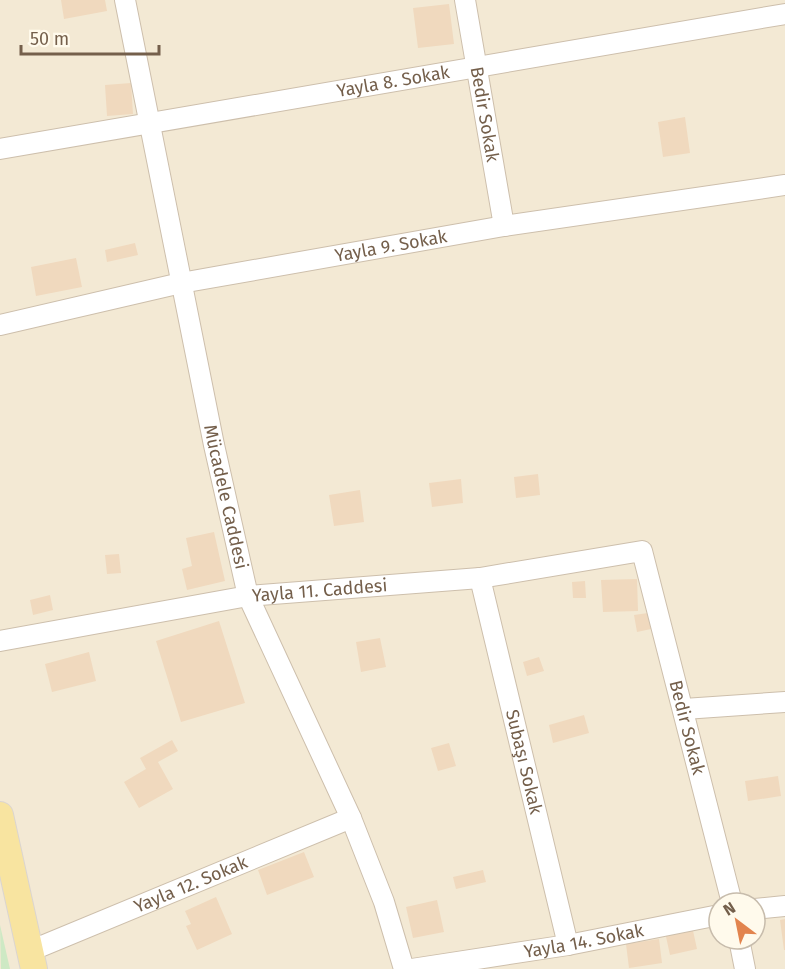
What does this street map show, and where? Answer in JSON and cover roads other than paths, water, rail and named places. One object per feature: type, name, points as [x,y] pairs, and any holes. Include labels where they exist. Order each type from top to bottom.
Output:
[{"type":"main road","points":[[0,814],[32,960]]},
{"type":"street","name":"Mücadele Caddesi","points":[[125,0],[181,283],[248,596],[351,818],[384,902],[404,969]]},
{"type":"street","name":"Bedir Sokak","points":[[465,0],[504,226]]},
{"type":"street","name":"Yayla 8. Sokak","points":[[0,149],[785,14]]},
{"type":"street","name":"Yayla 9. Sokak","points":[[0,325],[181,283],[504,226],[785,185]]},
{"type":"street","name":"Bedir Sokak","points":[[642,551],[729,891]]},
{"type":"street","name":"Yayla 11. Caddesi","points":[[0,641],[248,596],[480,578],[642,551]]},
{"type":"street","name":"Subaşı Sokak","points":[[480,578],[568,945]]},
{"type":"street","points":[[684,709],[785,702]]},
{"type":"street","name":"Yayla 12. Sokak","points":[[32,960],[351,818]]},
{"type":"street","points":[[767,908],[785,906]]},
{"type":"street","name":"Yayla 14. Sokak","points":[[412,969],[568,945],[707,917]]},
{"type":"street","points":[[741,951],[745,969]]}]
